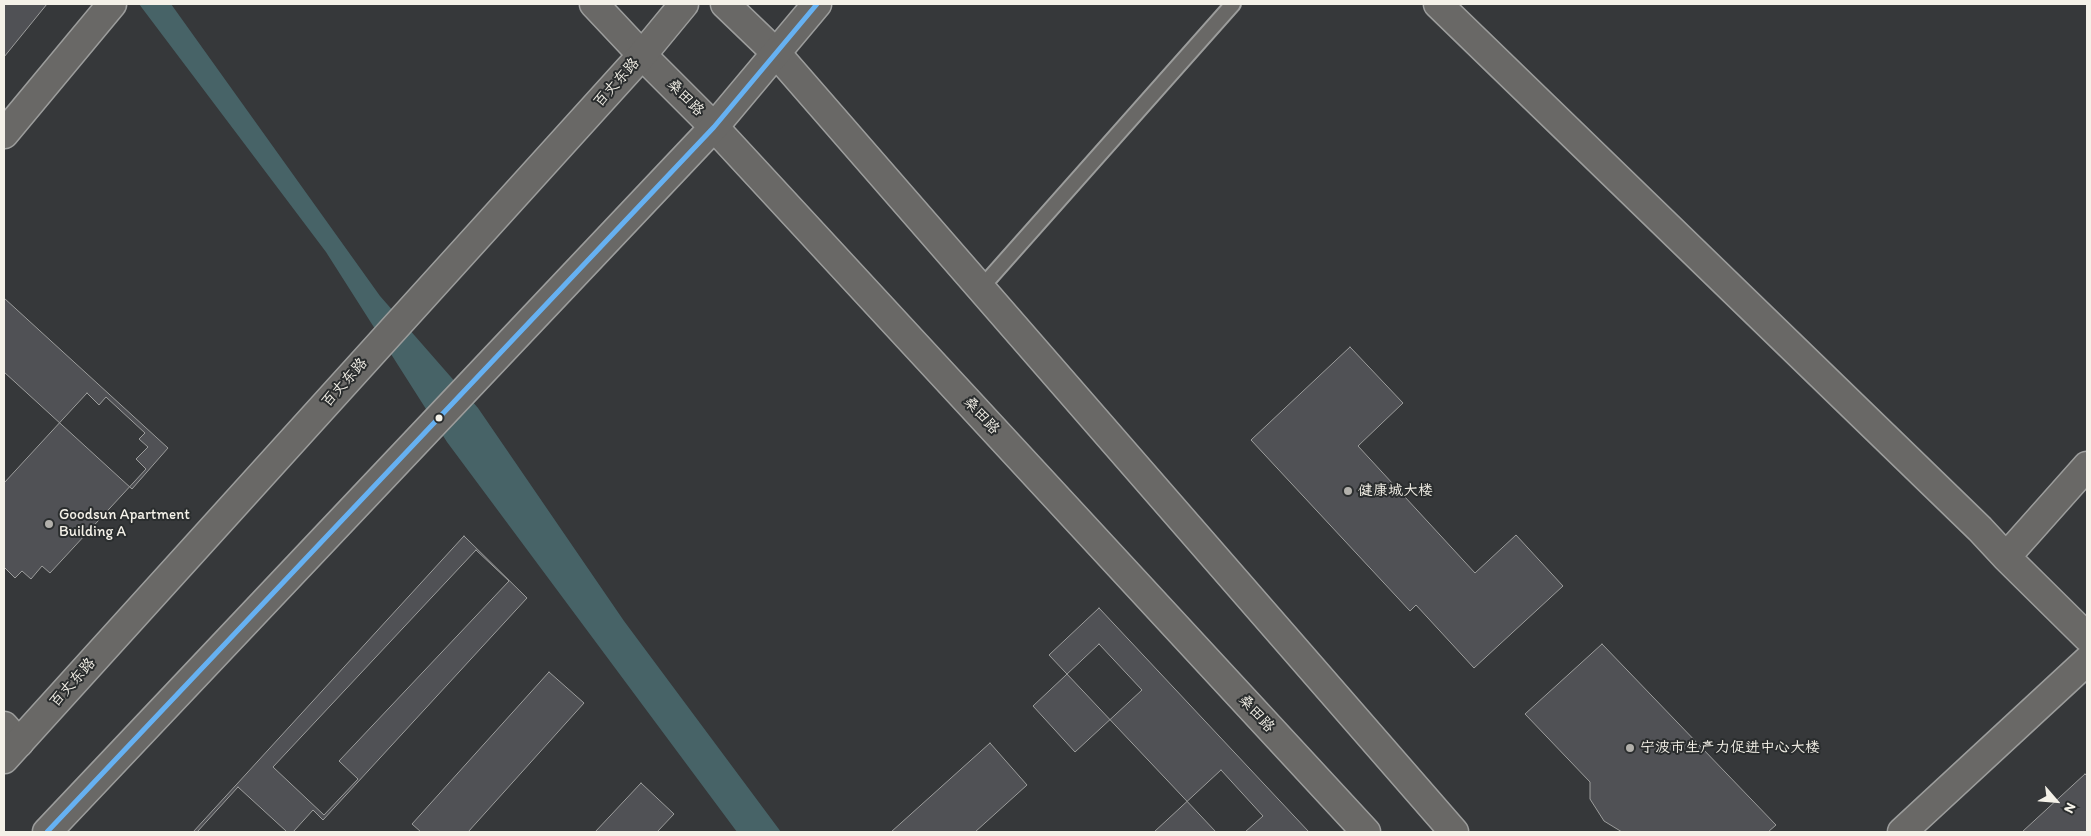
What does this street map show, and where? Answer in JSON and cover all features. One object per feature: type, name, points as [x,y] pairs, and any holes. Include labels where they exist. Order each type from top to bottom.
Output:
[{"type":"main road","points":[[4,134],[112,4]]},
{"type":"main road","name":"桑田路","points":[[594,4],[642,56],[714,127],[1366,832]]},
{"type":"main road","name":"百丈东路","points":[[9,743],[347,381],[642,56],[684,4]]},
{"type":"main road","points":[[725,4],[776,53],[1454,832]]},
{"type":"main road","points":[[47,832],[714,127],[818,4]]},
{"type":"main road","points":[[1447,7],[1980,529],[2087,637]]},
{"type":"main road","points":[[2006,557],[2087,466]]},
{"type":"main road","points":[[1902,832],[2087,661]]},
{"type":"lane","points":[[981,288],[1233,4]]},
{"type":"water","points":[[139,4],[171,4],[380,296],[478,408],[624,621],[781,832],[737,832],[447,442],[326,252]]},
{"type":"building","points":[[4,4],[47,4],[4,57]]},
{"type":"building","points":[[4,298],[168,448],[132,489],[4,372]]},
{"type":"building","name":"健康城大楼","points":[[1350,347],[1403,403],[1358,446],[1475,573],[1516,535],[1563,586],[1474,668],[1416,605],[1410,611],[1251,440]]},
{"type":"building","name":"Goodsun Apartment Building A","points":[[87,393],[99,405],[106,397],[145,433],[139,439],[148,447],[136,459],[146,469],[50,573],[42,566],[31,579],[22,571],[15,578],[4,567],[4,483]]},
{"type":"building","points":[[464,536],[527,598],[323,820],[313,810],[293,832],[193,832]]},
{"type":"building","points":[[476,550],[509,581],[339,761],[358,779],[324,815],[273,767]]},
{"type":"building","points":[[1099,608],[1309,832],[1216,832],[1049,655]]},
{"type":"building","points":[[1099,644],[1142,690],[1075,752],[1033,706]]},
{"type":"building","name":"宁波市生产力促进中心大楼","points":[[1602,644],[1776,825],[1768,832],[1622,832],[1604,821],[1590,799],[1590,782],[1525,714]]},
{"type":"building","points":[[549,672],[584,703],[468,832],[421,832],[412,824]]},
{"type":"building","points":[[990,743],[1027,785],[975,832],[891,832]]},
{"type":"building","points":[[1221,770],[1263,816],[1245,832],[1154,832]]},
{"type":"building","points":[[2085,774],[2087,776],[2087,832],[2022,832]]},
{"type":"building","points":[[641,783],[674,814],[657,832],[595,832]]},
{"type":"building","points":[[238,787],[286,831],[197,832]]},
{"type":"transit line","points":[[47,832],[714,127],[817,4]]},
{"type":"place","name":"健康城大楼","points":[[1348,491]]},
{"type":"place","name":"Goodsun Apartment Building A","points":[[49,524]]},
{"type":"place","name":"宁波市生产力促进中心大楼","points":[[1630,748]]}]
